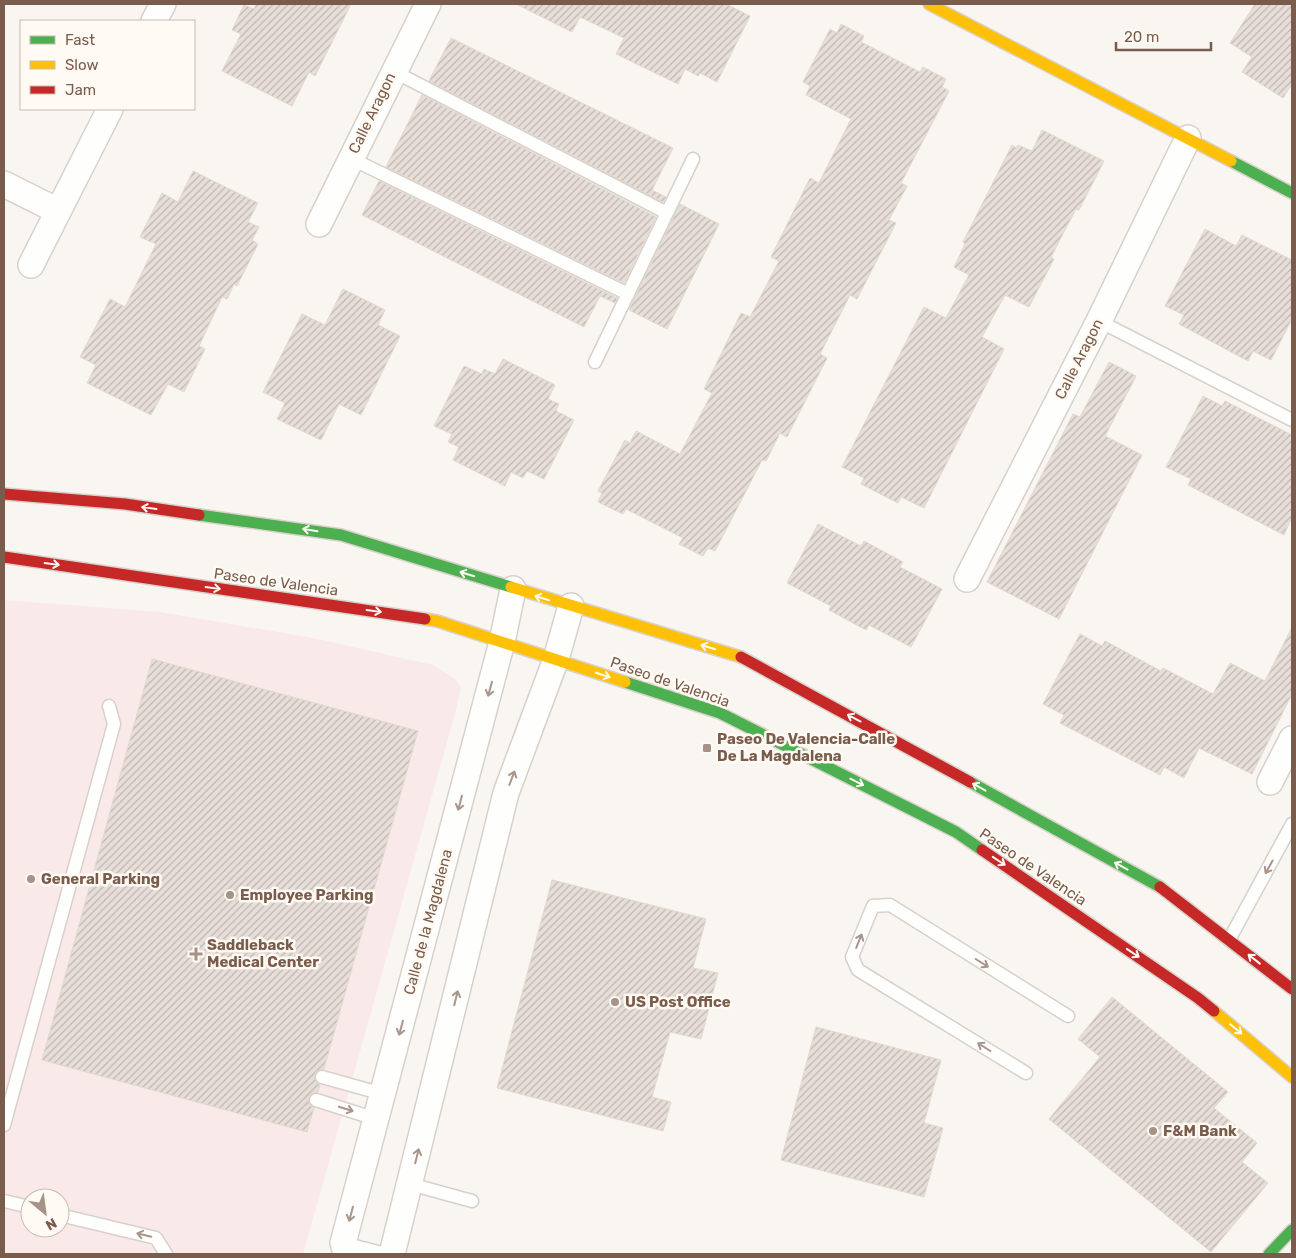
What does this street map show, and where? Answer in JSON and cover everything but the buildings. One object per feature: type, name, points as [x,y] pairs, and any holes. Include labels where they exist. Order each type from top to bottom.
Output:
[{"type":"main road","points":[[929,4],[1292,193]]},
{"type":"main road","points":[[4,494],[125,504],[341,535],[744,658],[1162,888],[1292,989]]},
{"type":"main road","name":"Paseo de Valencia","points":[[4,557],[437,621],[720,713],[956,832],[1198,998],[1292,1077]]},
{"type":"main road","points":[[1269,1254],[1292,1230]]},
{"type":"street","points":[[154,20],[162,4]]},
{"type":"street","name":"Calle Aragon","points":[[319,224],[393,71],[428,4]]},
{"type":"street","points":[[31,265],[109,110]]},
{"type":"street","name":"Calle Aragon","points":[[967,579],[1099,321],[1188,138]]},
{"type":"street","points":[[4,184],[58,211]]},
{"type":"street","name":"Calle de la Magdalena","points":[[345,1249],[376,1119],[502,642],[513,589]]},
{"type":"street","points":[[392,1254],[506,793],[556,660],[572,606]]},
{"type":"street","points":[[1270,782],[1292,739]]},
{"type":"lane","points":[[393,71],[667,213]]},
{"type":"lane","points":[[350,158],[628,294]]},
{"type":"lane","points":[[595,362],[693,159]]},
{"type":"lane","points":[[1099,321],[1292,420]]},
{"type":"lane","points":[[4,1125],[114,724],[110,706]]},
{"type":"lane","points":[[1229,940],[1292,824]]},
{"type":"lane","points":[[1026,1073],[858,970],[852,957],[873,906],[890,905],[1068,1016]]},
{"type":"lane","points":[[322,1077],[383,1094]]},
{"type":"lane","points":[[316,1100],[376,1119]]},
{"type":"lane","points":[[410,1184],[472,1201]]},
{"type":"lane","points":[[4,1201],[20,1205]]},
{"type":"lane","points":[[70,1217],[156,1238],[166,1254]]},
{"type":"lane","points":[[345,1249],[386,1254]]},
{"type":"shaded area","name":"Saddleback Medical Center","points":[[4,600],[159,612],[313,638],[433,665],[454,678],[461,687],[303,1254],[4,1254]]},
{"type":"traffic: fast","points":[[1231,161],[1292,193]]},
{"type":"traffic: fast","points":[[199,515],[341,535],[511,587]]},
{"type":"traffic: fast","points":[[625,682],[720,713],[956,832],[982,850]]},
{"type":"traffic: fast","points":[[970,782],[1160,887]]},
{"type":"traffic: fast","points":[[1269,1254],[1292,1230]]},
{"type":"traffic: slow","points":[[929,4],[1231,161]]},
{"type":"traffic: slow","points":[[511,587],[741,657]]},
{"type":"traffic: slow","points":[[425,619],[437,621],[625,682]]},
{"type":"traffic: slow","points":[[1214,1011],[1292,1077]]},
{"type":"traffic: jam","points":[[4,494],[125,504],[199,515]]},
{"type":"traffic: jam","points":[[4,557],[425,619]]},
{"type":"traffic: jam","points":[[741,657],[970,782]]},
{"type":"traffic: jam","points":[[982,850],[1198,998],[1214,1011]]},
{"type":"traffic: jam","points":[[1160,887],[1292,989]]},
{"type":"place","name":"Paseo De Valencia-Calle De La Magdalena","points":[[707,748]]},
{"type":"place","name":"General Parking","points":[[31,879]]},
{"type":"place","name":"Employee Parking","points":[[230,895]]},
{"type":"place","name":"Saddleback Medical Center","points":[[196,954]]},
{"type":"place","name":"US Post Office","points":[[615,1002]]},
{"type":"place","name":"F&M Bank","points":[[1153,1131]]}]
